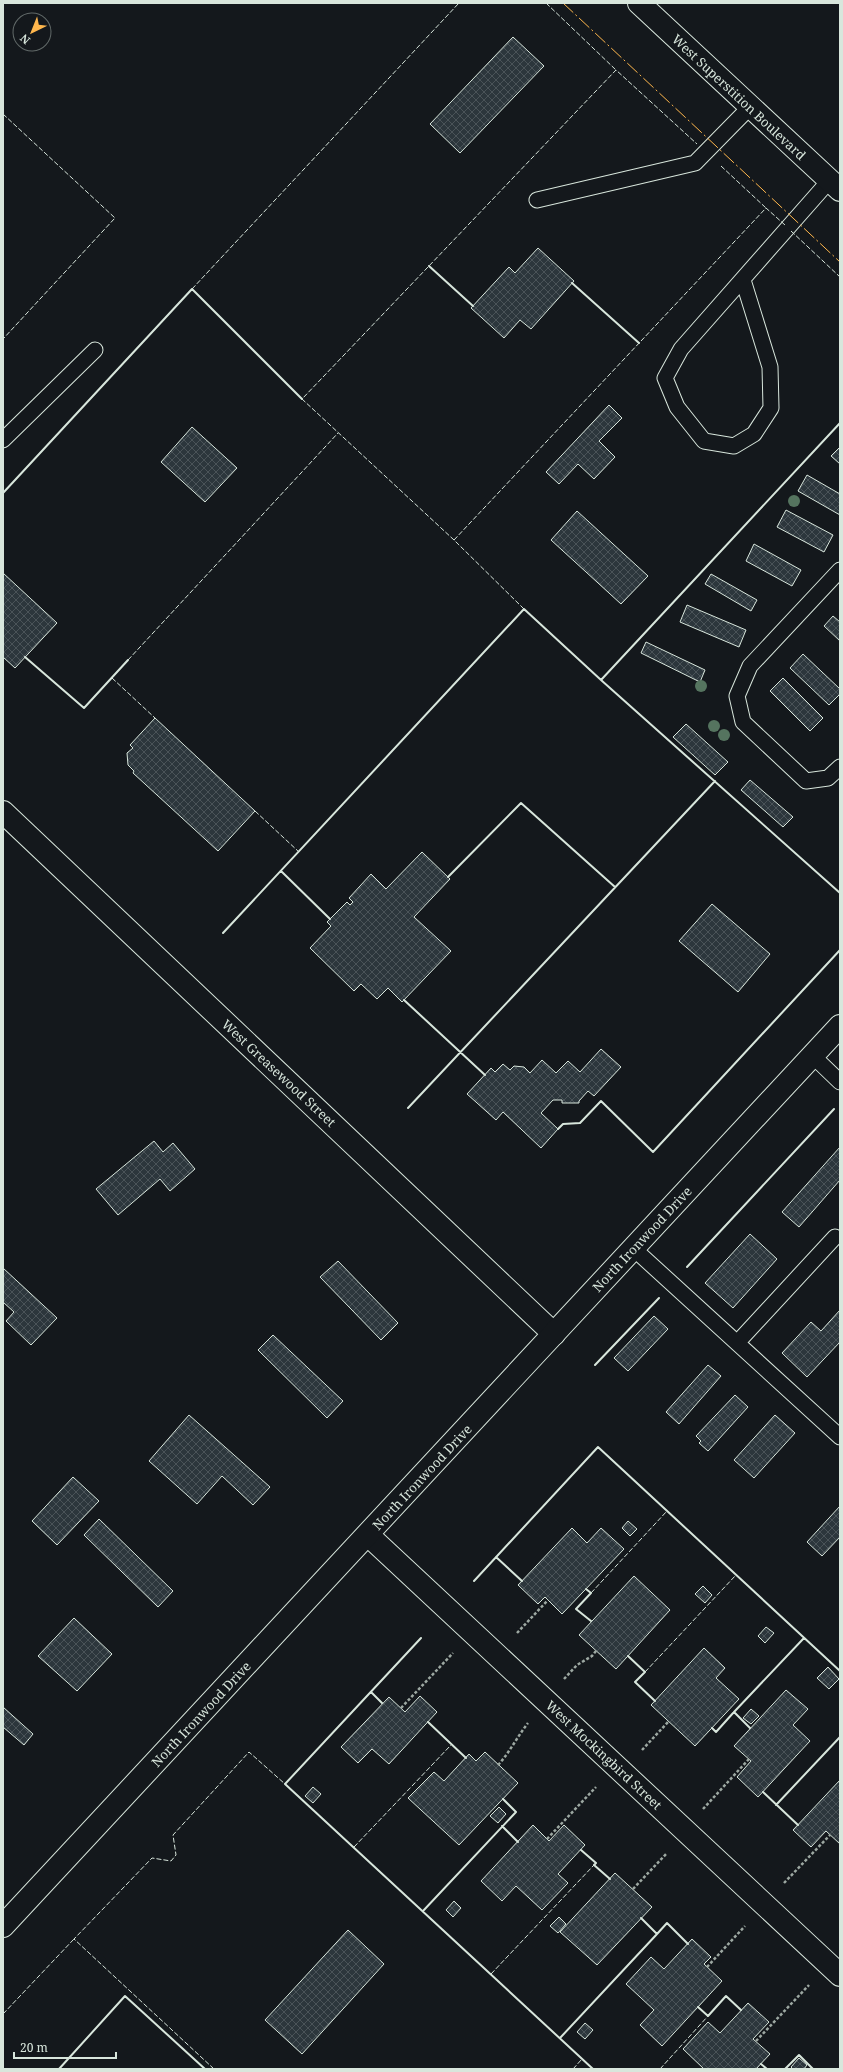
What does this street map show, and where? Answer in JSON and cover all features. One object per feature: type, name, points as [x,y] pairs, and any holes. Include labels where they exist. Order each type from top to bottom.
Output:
[{"type":"street","name":"West Superstition Boulevard","points":[[639,3],[835,185]]},
{"type":"street","name":"West Greasewood Street","points":[[3,812],[554,1334]]},
{"type":"street","name":"North Ironwood Drive","points":[[3,1926],[840,1026]]},
{"type":"street","name":"West Mockingbird Street","points":[[368,1535],[840,1974]]},
{"type":"lane","points":[[537,200],[695,163],[750,107]]},
{"type":"lane","points":[[743,280],[770,367],[771,408],[754,434],[734,446],[704,441],[677,407],[665,378],[681,349],[743,280],[835,185]]},
{"type":"lane","points":[[3,440],[95,350]]},
{"type":"lane","points":[[840,570],[750,666],[737,696],[743,722],[806,781],[828,778],[840,767]]},
{"type":"lane","points":[[813,1056],[840,1082]]},
{"type":"lane","points":[[738,1343],[835,1237]]},
{"type":"lane","points":[[633,1248],[840,1437]]},
{"type":"path","points":[[514,1636],[548,1600]]},
{"type":"path","points":[[562,1680],[577,1665],[592,1656],[596,1651]]},
{"type":"path","points":[[401,1708],[453,1653]]},
{"type":"path","points":[[639,1752],[669,1721]]},
{"type":"path","points":[[498,1765],[507,1755],[515,1739],[528,1723]]},
{"type":"path","points":[[702,1811],[749,1759]]},
{"type":"path","points":[[548,1839],[596,1787]]},
{"type":"path","points":[[782,1885],[830,1835]]},
{"type":"path","points":[[633,1889],[667,1852]]},
{"type":"path","points":[[707,1967],[745,1926]]},
{"type":"path","points":[[756,2041],[809,1985]]},
{"type":"building","points":[[513,37],[544,66],[460,153],[430,124]]},
{"type":"building","points":[[538,248],[574,281],[531,329],[520,320],[504,338],[471,308],[509,267],[515,273]]},
{"type":"building","points":[[609,405],[622,418],[599,441],[615,457],[594,479],[578,464],[559,484],[546,472]]},
{"type":"building","points":[[192,427],[237,468],[205,502],[161,462]]},
{"type":"building","points":[[840,447],[840,464],[831,456]]},
{"type":"building","points":[[807,475],[840,494],[840,515],[798,491]]},
{"type":"building","points":[[786,510],[833,535],[824,552],[777,527]]},
{"type":"building","points":[[577,511],[648,576],[621,604],[551,540]]},
{"type":"building","points":[[754,544],[801,570],[792,586],[746,561]]},
{"type":"building","points":[[3,573],[57,623],[15,668],[3,657]]},
{"type":"building","points":[[711,574],[757,600],[751,611],[705,584]]},
{"type":"building","points":[[687,605],[746,630],[739,647],[680,622]]},
{"type":"building","points":[[833,616],[840,622],[840,641],[824,626]]},
{"type":"building","points":[[646,642],[705,670],[700,682],[641,653]]},
{"type":"building","points":[[803,654],[840,689],[840,694],[829,705],[790,668]]},
{"type":"building","points":[[783,678],[823,718],[810,731],[770,691]]},
{"type":"building","points":[[155,718],[255,811],[218,851],[133,773],[134,771],[128,765],[127,753],[133,748],[130,745]]},
{"type":"building","points":[[686,724],[728,762],[715,775],[673,737]]},
{"type":"building","points":[[750,780],[793,817],[783,827],[741,790]]},
{"type":"building","points":[[422,852],[450,879],[414,917],[451,951],[402,1002],[388,988],[377,999],[361,984],[354,991],[310,948],[331,926],[327,922],[347,902],[350,905],[353,902],[349,898],[371,874],[386,889]]},
{"type":"building","points":[[712,904],[770,954],[738,992],[679,941]]},
{"type":"building","points":[[601,1049],[621,1067],[594,1096],[588,1091],[579,1103],[562,1103],[562,1100],[553,1100],[541,1113],[558,1129],[541,1148],[503,1112],[496,1120],[467,1094],[491,1068],[495,1072],[503,1064],[510,1070],[514,1066],[524,1067],[530,1073],[542,1060],[556,1073],[568,1061],[580,1072]]},
{"type":"building","points":[[154,1141],[163,1152],[173,1143],[195,1169],[170,1191],[160,1179],[118,1215],[96,1189]]},
{"type":"building","points":[[840,1147],[840,1180],[799,1227],[782,1212]]},
{"type":"building","points":[[750,1234],[777,1259],[733,1308],[705,1283]]},
{"type":"building","points":[[338,1261],[398,1323],[381,1340],[320,1277]]},
{"type":"building","points":[[3,1268],[57,1318],[31,1345],[6,1321],[14,1312],[3,1302]]},
{"type":"building","points":[[840,1310],[840,1342],[807,1377],[782,1353],[811,1322],[821,1331]]},
{"type":"building","points":[[654,1316],[668,1329],[628,1371],[614,1358]]},
{"type":"building","points":[[273,1335],[343,1401],[327,1418],[258,1350]]},
{"type":"building","points":[[708,1365],[721,1376],[679,1424],[666,1412]]},
{"type":"building","points":[[735,1395],[748,1407],[708,1451],[699,1443],[701,1441],[696,1436]]},
{"type":"building","points":[[189,1415],[270,1487],[253,1505],[222,1476],[197,1504],[149,1461]]},
{"type":"building","points":[[775,1415],[795,1433],[754,1478],[734,1460]]},
{"type":"building","points":[[73,1477],[99,1501],[57,1545],[32,1521]]},
{"type":"building","points":[[840,1506],[840,1537],[822,1556],[807,1542]]},
{"type":"building","points":[[99,1519],[173,1591],[158,1607],[84,1535]]},
{"type":"building","points":[[628,1521],[637,1529],[630,1536],[622,1528]]},
{"type":"building","points":[[572,1528],[587,1543],[601,1528],[624,1549],[562,1614],[545,1597],[538,1604],[518,1585]]},
{"type":"building","points":[[634,1576],[670,1610],[616,1669],[579,1635]]},
{"type":"building","points":[[703,1586],[712,1595],[705,1603],[695,1594]]},
{"type":"building","points":[[74,1618],[112,1654],[77,1691],[38,1656]]},
{"type":"building","points":[[766,1627],[774,1633],[765,1643],[758,1636]]},
{"type":"building","points":[[704,1648],[725,1668],[716,1678],[739,1699],[695,1746],[651,1705]]},
{"type":"building","points":[[828,1667],[839,1679],[829,1689],[817,1678]]},
{"type":"building","points":[[786,1690],[808,1709],[793,1725],[810,1741],[758,1797],[737,1777],[751,1761],[734,1746]]},
{"type":"building","points":[[420,1696],[437,1712],[389,1764],[372,1749],[358,1763],[341,1747],[389,1697],[405,1712]]},
{"type":"building","points":[[3,1707],[33,1734],[24,1745],[3,1727]]},
{"type":"building","points":[[751,1709],[759,1716],[751,1724],[743,1718]]},
{"type":"building","points":[[485,1752],[518,1783],[459,1845],[408,1798],[434,1772],[444,1781],[469,1754],[476,1761]]},
{"type":"building","points":[[840,1780],[840,1844],[826,1831],[811,1847],[793,1830]]},
{"type":"building","points":[[313,1787],[321,1794],[313,1803],[305,1796]]},
{"type":"building","points":[[499,1807],[506,1814],[498,1823],[490,1816]]},
{"type":"building","points":[[533,1825],[549,1841],[564,1825],[585,1845],[558,1874],[568,1883],[542,1910],[516,1886],[502,1901],[481,1881]]},
{"type":"building","points":[[615,1873],[652,1907],[597,1965],[560,1932]]},
{"type":"building","points":[[454,1901],[461,1908],[453,1917],[446,1910]]},
{"type":"building","points":[[559,1917],[566,1924],[558,1933],[550,1926]]},
{"type":"building","points":[[348,1930],[384,1964],[302,2054],[265,2020]]},
{"type":"building","points":[[692,1939],[711,1957],[704,1964],[722,1981],[662,2046],[640,2025],[654,2010],[626,1984],[651,1957],[664,1969]]},
{"type":"building","points":[[748,2003],[769,2022],[753,2039],[770,2054],[756,2069],[704,2069],[683,2049],[708,2022],[720,2033]]},
{"type":"building","points":[[585,2023],[593,2030],[585,2039],[577,2032]]},
{"type":"building","points":[[799,2058],[807,2065],[804,2069],[793,2069],[791,2067]]},
{"type":"fence","points":[[192,289],[459,3]]},
{"type":"fence","points":[[546,3],[616,70]]},
{"type":"fence","points":[[524,609],[454,540],[302,399],[616,70],[697,144]]},
{"type":"fence","points":[[3,114],[115,218],[3,339]]},
{"type":"fence","points":[[721,166],[766,208]]},
{"type":"fence","points":[[454,540],[766,208],[785,225]]},
{"type":"fence","points":[[791,231],[840,277]]},
{"type":"fence","points":[[128,660],[338,433]]},
{"type":"fence","points":[[112,678],[155,718]]},
{"type":"fence","points":[[255,811],[299,852]]},
{"type":"fence","points":[[591,1593],[667,1511]]},
{"type":"fence","points":[[645,1672],[736,1575]]},
{"type":"fence","points":[[354,1847],[451,1745]]},
{"type":"fence","points":[[214,2069],[74,1939],[152,1858],[171,1861],[176,1855],[173,1835],[249,1752],[285,1784]]},
{"type":"fence","points":[[491,1974],[594,1865]]},
{"type":"fence","points":[[3,2014],[74,1939]]},
{"type":"fence","points":[[660,2069],[708,2016]]},
{"type":"fence","points":[[573,2069],[582,2059]]},
{"type":"wall","points":[[429,266],[473,306]]},
{"type":"wall","points":[[572,283],[639,343]]},
{"type":"wall","points":[[3,493],[192,289],[302,399]]},
{"type":"wall","points":[[840,423],[601,680],[840,893]]},
{"type":"wall","points":[[223,933],[524,609],[601,680]]},
{"type":"wall","points":[[25,657],[84,708],[128,660]]},
{"type":"wall","points":[[408,1108],[715,781]]},
{"type":"wall","points":[[448,877],[521,803],[615,887]]},
{"type":"wall","points":[[281,871],[330,919]]},
{"type":"wall","points":[[558,1129],[563,1124],[580,1123],[601,1101],[653,1152],[840,950]]},
{"type":"wall","points":[[404,1000],[485,1075]]},
{"type":"wall","points":[[687,1267],[834,1109]]},
{"type":"wall","points":[[595,1365],[659,1298]]},
{"type":"wall","points":[[474,1581],[598,1447],[840,1671]]},
{"type":"wall","points":[[496,1557],[522,1581]]},
{"type":"wall","points":[[586,1589],[591,1593],[576,1609],[591,1621]]},
{"type":"wall","points":[[421,1638],[285,1784],[593,2069]]},
{"type":"wall","points":[[734,1712],[804,1638]]},
{"type":"wall","points":[[628,1656],[645,1672],[635,1682],[655,1701]]},
{"type":"wall","points":[[371,1692],[382,1703]]},
{"type":"wall","points":[[712,1728],[716,1732],[734,1712],[750,1728]]},
{"type":"wall","points":[[428,1722],[466,1758]]},
{"type":"wall","points":[[776,1805],[840,1737]]},
{"type":"wall","points":[[763,1792],[798,1825]]},
{"type":"wall","points":[[423,1911],[516,1812],[503,1799]]},
{"type":"wall","points":[[502,1826],[518,1842]]},
{"type":"wall","points":[[581,1850],[596,1863],[594,1865],[610,1879]]},
{"type":"wall","points":[[641,1918],[657,1934],[667,1923],[688,1944]]},
{"type":"wall","points":[[560,2038],[657,1934]]},
{"type":"wall","points":[[59,2069],[125,1996],[205,2069]]},
{"type":"wall","points":[[698,2007],[708,2016],[726,1996],[741,2010]]},
{"type":"wall","points":[[785,2069],[799,2055],[813,2069]]},
{"type":"wall","points":[[761,2064],[767,2069]]},
{"type":"power","points":[[563,3],[840,262]]}]
